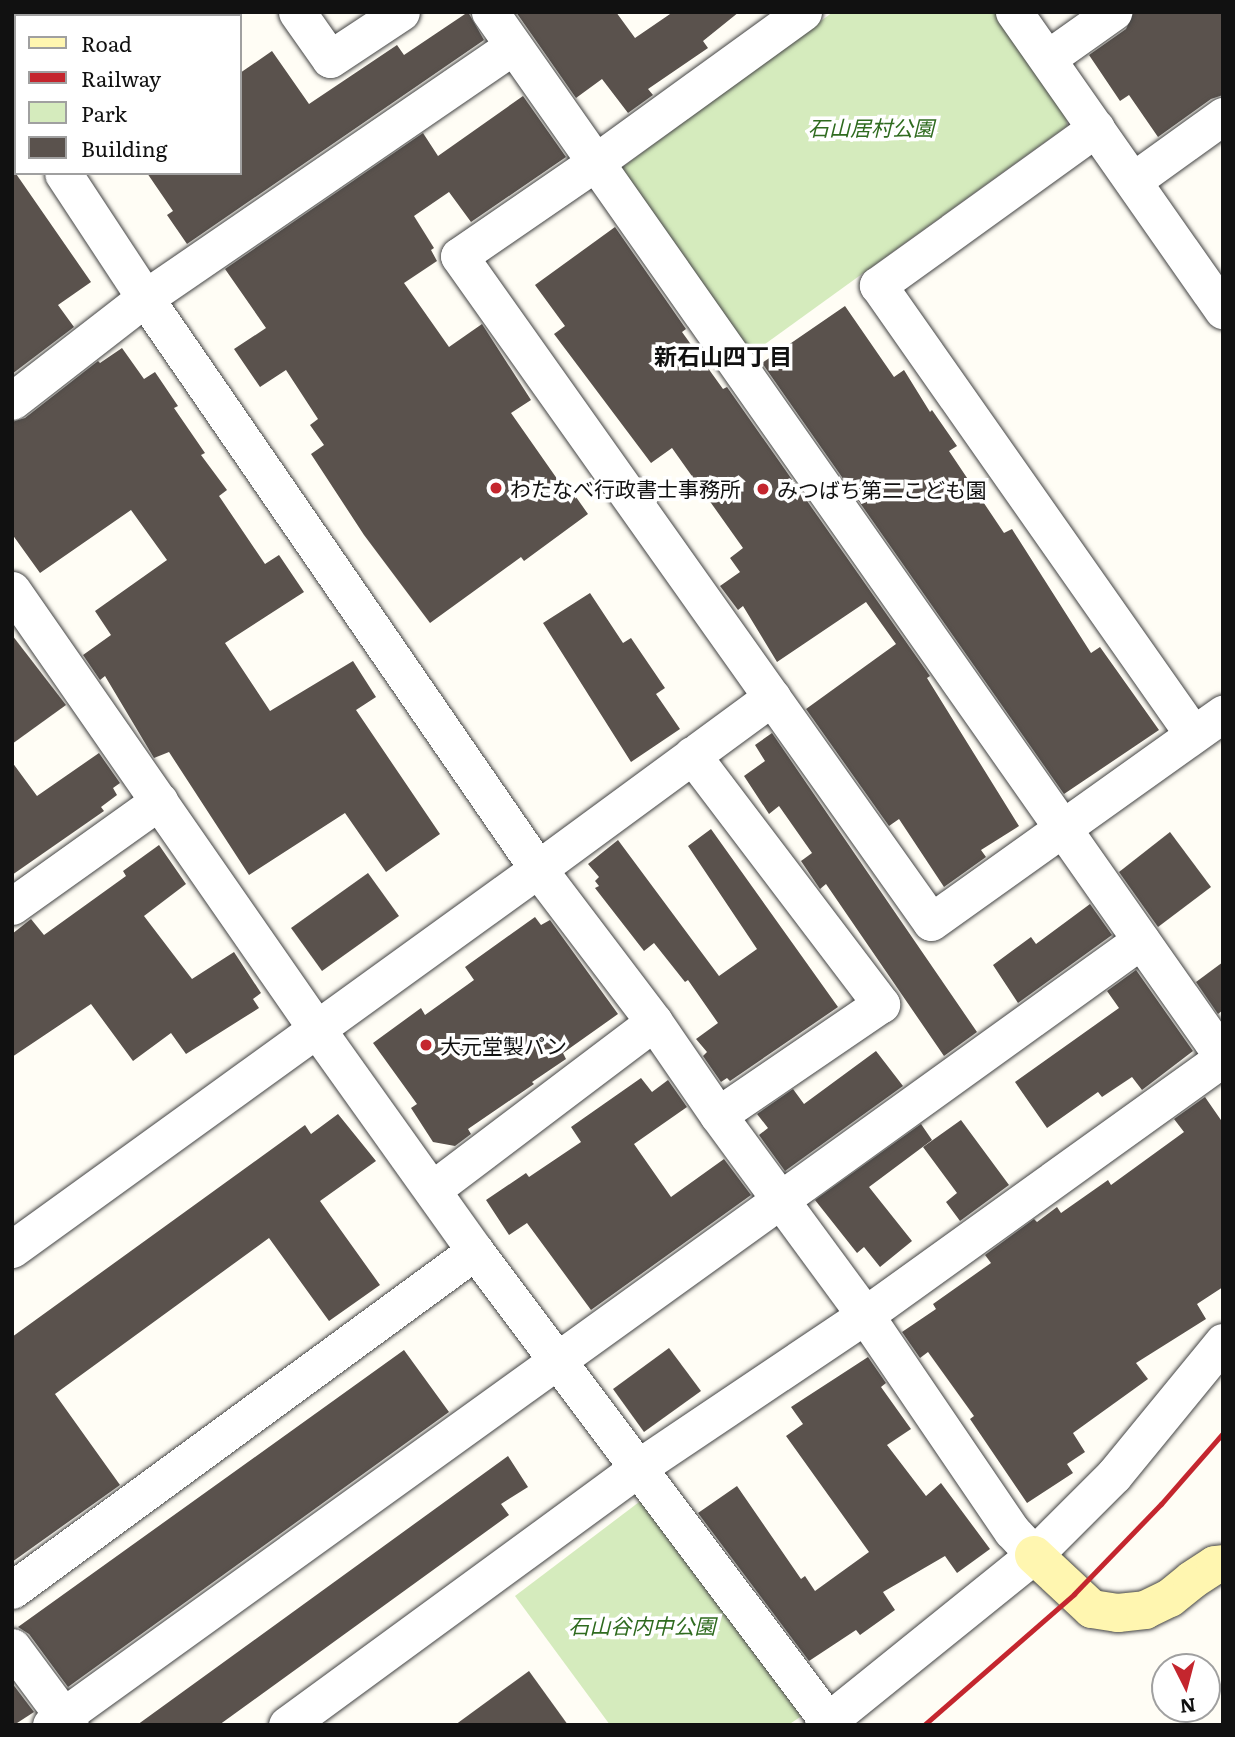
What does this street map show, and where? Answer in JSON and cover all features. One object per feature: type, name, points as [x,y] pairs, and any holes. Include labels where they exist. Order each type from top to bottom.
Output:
[{"type":"street","points":[[297,12],[330,59],[401,12]]},
{"type":"street","points":[[287,1725],[639,1467],[864,1315],[1223,1057],[490,12]]},
{"type":"street","points":[[803,12],[596,162],[459,256],[932,922],[1208,724],[878,285],[1096,128]]},
{"type":"street","points":[[1014,12],[1223,310]]},
{"type":"street","points":[[1048,58],[1113,12]]},
{"type":"street","points":[[12,401],[145,298],[513,46]]},
{"type":"street","points":[[1134,180],[1223,116]]},
{"type":"street","points":[[64,175],[145,298],[538,869],[654,1022],[718,1115],[864,1315],[1012,1531],[1092,1609],[1118,1613],[1145,1610],[1215,1564],[1223,1563]]},
{"type":"street","points":[[12,590],[316,1028],[475,1251],[639,1467],[825,1723],[1034,1555],[1114,1475],[1223,1342]]},
{"type":"street","points":[[12,1249],[772,697]]},
{"type":"street","points":[[692,755],[881,1004],[718,1115]]},
{"type":"street","points":[[12,906],[159,801]]},
{"type":"street","points":[[12,1647],[62,1722],[1142,940]]},
{"type":"street","points":[[433,1189],[654,1022]]},
{"type":"street","points":[[12,1590],[475,1251]]},
{"type":"green space","name":"石山居村公園","points":[[833,12],[996,12],[1066,109],[1067,126],[747,357],[616,172]]},
{"type":"green space","name":"石山谷内中公園","points":[[651,1493],[811,1710],[788,1725],[610,1725],[515,1596]]},
{"type":"building","points":[[468,12],[484,40],[187,244],[167,215],[173,211],[148,175],[242,175],[242,72],[272,51],[309,104],[397,45],[404,55]]},
{"type":"building","points":[[516,12],[616,12],[635,38],[673,12],[739,12],[703,41],[708,48],[648,89],[653,95],[628,113],[602,79],[576,98]]},
{"type":"building","points":[[1134,12],[1223,12],[1223,95],[1211,99],[1158,137],[1129,95],[1120,101],[1089,55],[1126,29]]},
{"type":"building","points":[[523,96],[566,157],[471,222],[449,192],[414,216],[434,248],[431,250],[437,261],[404,283],[449,347],[482,324],[531,400],[511,413],[560,483],[564,480],[588,514],[524,561],[521,557],[430,623],[364,535],[311,454],[324,445],[310,425],[318,419],[286,370],[260,387],[234,349],[266,328],[225,269],[423,133],[438,156]]},
{"type":"building","points":[[12,168],[14,175],[17,175],[91,282],[58,305],[74,327],[12,374]]},
{"type":"building","points":[[615,227],[686,329],[682,332],[723,389],[727,387],[930,676],[927,678],[1019,826],[981,850],[986,857],[944,887],[899,819],[889,826],[806,709],[896,644],[866,602],[777,662],[743,606],[738,610],[720,586],[740,572],[730,558],[743,548],[672,448],[651,463],[554,334],[565,326],[535,285]]},
{"type":"building","points":[[845,306],[894,377],[904,370],[930,412],[932,410],[957,446],[949,451],[1004,533],[1012,529],[1091,653],[1100,647],[1159,730],[1064,794],[762,363]]},
{"type":"building","points":[[122,348],[144,379],[155,372],[178,406],[174,408],[205,453],[201,455],[227,490],[219,496],[265,564],[279,555],[304,592],[225,643],[270,711],[353,661],[376,697],[356,710],[440,834],[386,872],[345,813],[249,875],[169,752],[154,758],[105,676],[100,680],[83,655],[111,635],[95,611],[167,560],[131,510],[40,573],[12,534],[12,422],[25,418],[98,361],[100,363]]},
{"type":"building","points":[[590,593],[623,643],[631,638],[665,688],[656,694],[680,729],[631,762],[543,623]]},
{"type":"building","points":[[12,635],[66,705],[12,744]]},
{"type":"building","points":[[772,733],[977,1032],[944,1056],[826,884],[820,889],[801,861],[812,853],[779,806],[769,814],[744,776],[765,761],[755,745]]},
{"type":"building","points":[[99,753],[120,783],[113,788],[117,795],[101,807],[104,811],[12,875],[12,762],[37,796]]},
{"type":"building","points":[[711,829],[838,1007],[730,1081],[727,1078],[721,1082],[703,1056],[707,1052],[696,1039],[718,1023],[688,980],[685,982],[654,943],[644,951],[595,888],[599,886],[595,881],[599,877],[588,864],[618,840],[719,976],[757,949],[688,846]]},
{"type":"building","points":[[1170,832],[1211,887],[1158,927],[1119,872]]},
{"type":"building","points":[[159,845],[186,884],[144,916],[192,979],[234,952],[261,993],[253,999],[259,1008],[186,1054],[171,1033],[133,1061],[91,1004],[12,1057],[12,934],[31,919],[44,935],[126,876],[123,871]]},
{"type":"building","points":[[368,873],[399,916],[322,971],[291,928]]},
{"type":"building","points":[[1090,904],[1112,935],[1018,1003],[993,965],[1031,937],[1036,944]]},
{"type":"building","points":[[535,917],[541,925],[550,920],[618,1014],[563,1053],[566,1059],[532,1082],[534,1084],[468,1129],[471,1134],[455,1146],[433,1142],[411,1108],[417,1104],[373,1043],[421,1008],[425,1015],[474,980],[465,967]]},
{"type":"building","points":[[1223,962],[1223,1010],[1218,1014],[1196,982]]},
{"type":"building","points":[[1136,970],[1193,1051],[1142,1090],[1132,1077],[1102,1097],[1098,1092],[1047,1128],[1015,1082],[1119,1008],[1107,991]]},
{"type":"building","points":[[876,1051],[903,1086],[785,1171],[759,1135],[768,1128],[757,1114],[793,1089],[804,1104]]},
{"type":"building","points":[[641,1078],[652,1092],[668,1080],[687,1107],[634,1144],[671,1197],[724,1159],[751,1195],[591,1310],[527,1223],[509,1235],[486,1200],[526,1173],[529,1177],[581,1142],[571,1127]]},
{"type":"building","points":[[1205,1097],[1223,1123],[1223,1287],[1197,1304],[1206,1319],[1136,1363],[1148,1379],[1073,1433],[1085,1452],[1067,1464],[1073,1473],[1027,1503],[970,1419],[974,1416],[928,1352],[920,1358],[902,1332],[936,1309],[933,1304],[991,1263],[985,1255],[1034,1219],[1037,1222],[1057,1207],[1061,1213],[1108,1180],[1111,1185],[1184,1132],[1174,1119]]},
{"type":"building","points":[[338,1114],[376,1161],[320,1201],[380,1285],[329,1321],[269,1238],[55,1394],[120,1485],[12,1562],[12,1337],[305,1125],[311,1134]]},
{"type":"building","points":[[961,1120],[1009,1185],[960,1221],[946,1202],[957,1193],[923,1147]]},
{"type":"building","points":[[921,1124],[932,1140],[869,1187],[912,1241],[880,1267],[864,1247],[857,1253],[815,1200]]},
{"type":"building","points":[[669,1348],[701,1391],[644,1432],[613,1389]]},
{"type":"building","points":[[404,1350],[449,1412],[68,1687],[29,1634],[18,1627]]},
{"type":"building","points":[[868,1357],[886,1383],[881,1387],[911,1429],[887,1445],[926,1496],[941,1483],[990,1549],[957,1573],[945,1556],[883,1592],[895,1610],[860,1635],[856,1630],[809,1661],[698,1513],[737,1486],[801,1579],[805,1576],[815,1591],[869,1552],[786,1436],[803,1424],[791,1407]]},
{"type":"building","points":[[508,1456],[528,1487],[501,1504],[509,1515],[219,1725],[137,1725]]},
{"type":"building","points":[[529,1671],[568,1725],[455,1725]]},
{"type":"building","points":[[12,1683],[34,1712],[14,1725],[12,1725]]},
{"type":"railway","points":[[924,1725],[1074,1594],[1161,1504],[1223,1433]]},
{"type":"place","name":"わたなべ行政書士事務所","points":[[496,488]]},
{"type":"place","name":"みつばち第二こども園","points":[[763,489]]},
{"type":"place","name":"大元堂製パン","points":[[426,1045]]},
{"type":"district","name":"新石山四丁目","points":[[723,355]]}]
